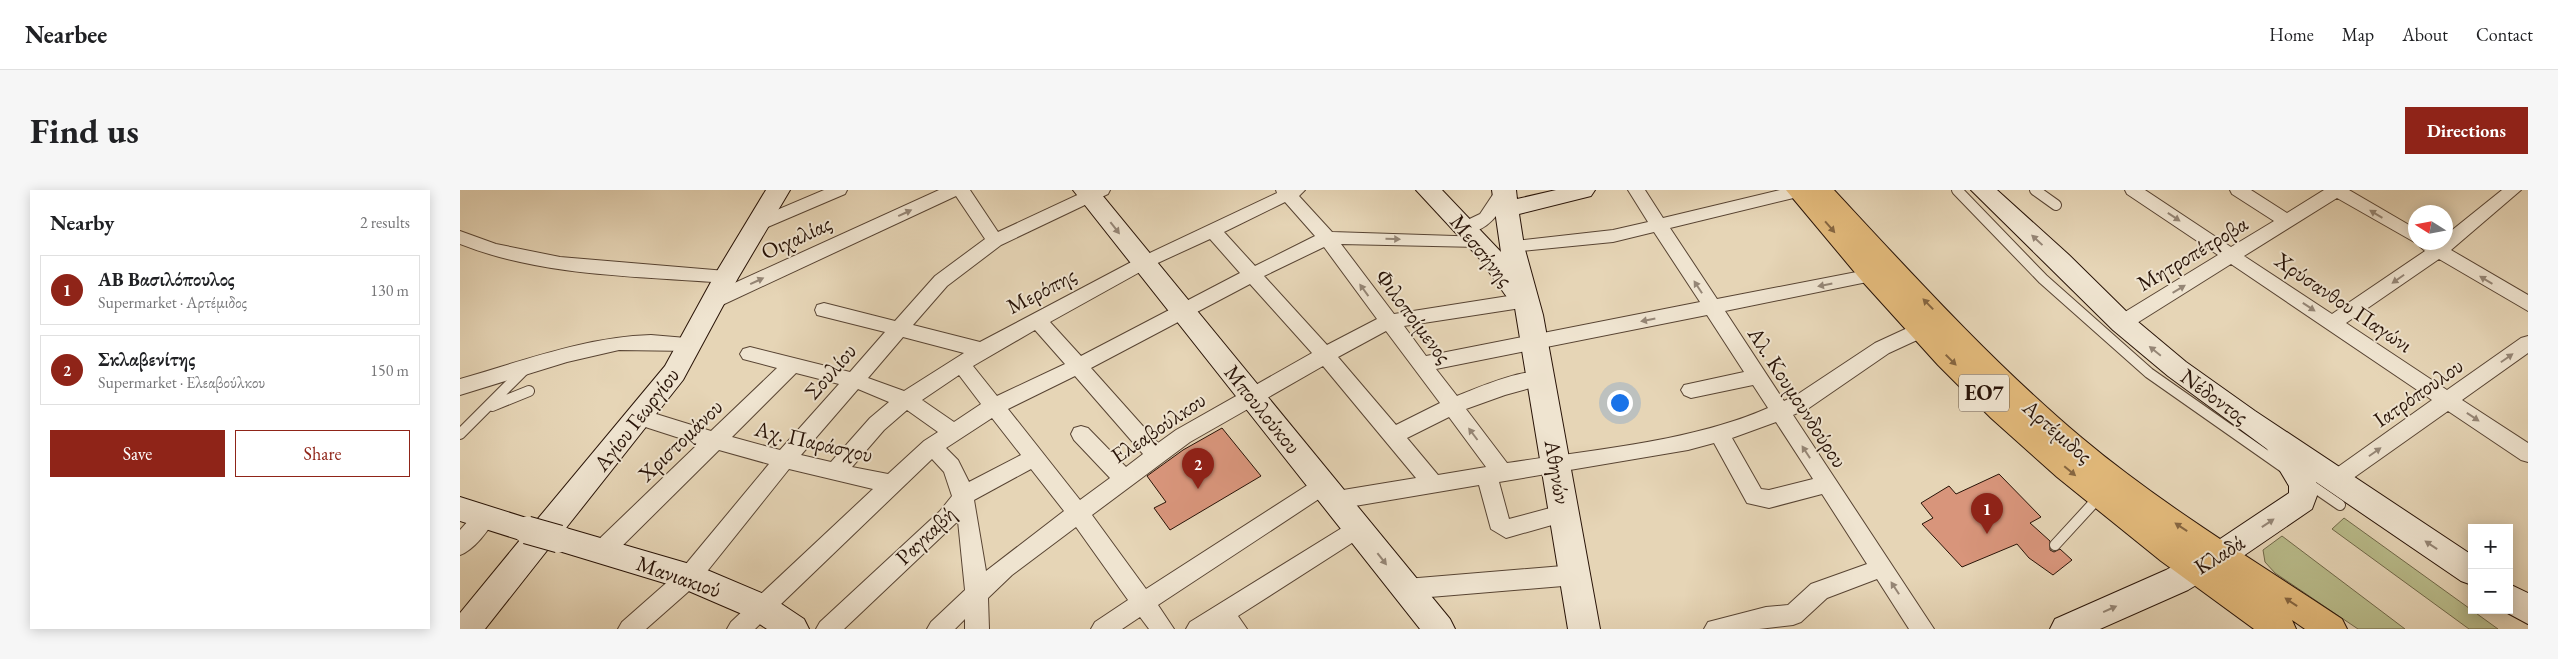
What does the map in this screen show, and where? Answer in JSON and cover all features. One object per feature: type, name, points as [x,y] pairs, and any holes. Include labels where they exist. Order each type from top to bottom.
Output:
[{"type":"main road","name":"Αρτέμιδος","points":[[1806,190],[1872,275],[1921,330],[2000,409],[2100,496],[2196,569],[2280,629]]},
{"type":"main road","name":"Αρτέμιδος","points":[[1806,190],[1913,289],[2030,408],[2090,460],[2332,629]]},
{"type":"street","name":"Αγίου Γεωργίου","points":[[466,629],[674,373],[726,277],[778,190]]},
{"type":"street","points":[[757,225],[839,190]]},
{"type":"street","name":"Οιχαλίας","points":[[713,301],[954,190]]},
{"type":"street","points":[[961,190],[995,241]]},
{"type":"street","name":"Μεσσήνης","points":[[1428,190],[1473,234],[1508,278],[1526,308]]},
{"type":"street","points":[[739,629],[760,607],[931,447],[993,407],[1078,366],[1326,238],[1473,234],[1505,195],[1535,204],[1583,190]]},
{"type":"street","name":"Αλ. Κουμουνδούρου","points":[[1636,190],[1922,629]]},
{"type":"street","points":[[1512,246],[1602,238],[1806,190]]},
{"type":"street","name":"Νέδοντος","points":[[1983,190],[2060,261],[2122,323],[2177,369],[2274,438],[2337,492],[2468,570]]},
{"type":"street","name":"Χρύσανθου Παγώνι","points":[[2133,190],[2528,454]]},
{"type":"street","points":[[2238,190],[2288,221]]},
{"type":"street","points":[[2337,190],[2408,232]]},
{"type":"street","name":"Μητροπέτροβα","points":[[2122,323],[2337,190]]},
{"type":"street","points":[[2453,232],[2513,190]]},
{"type":"street","name":"Μερόπης","points":[[836,472],[876,424],[905,399],[960,363],[1036,319],[1143,263],[1290,191]]},
{"type":"street","name":"Φιλοποίμενος","points":[[1290,191],[1452,406],[1494,474]]},
{"type":"street","name":"Σουλίου","points":[[630,629],[689,577],[784,460],[898,328],[941,282],[995,241],[1092,192]]},
{"type":"street","name":"Μπουλούκου","points":[[1092,192],[1143,263],[1439,629]]},
{"type":"street","name":"Αθηνών","points":[[1505,195],[1512,246],[1535,342],[1584,629]]},
{"type":"street","points":[[1211,229],[1325,355],[1433,483]]},
{"type":"street","points":[[460,237],[493,250],[552,262],[726,277]]},
{"type":"street","points":[[2333,323],[2427,250]]},
{"type":"street","points":[[2436,250],[2528,304]]},
{"type":"street","points":[[1420,365],[1872,275]]},
{"type":"street","name":"Ελεαβούλκου","points":[[939,629],[976,592],[1004,568],[1186,434],[1369,330],[1388,322],[1526,308]]},
{"type":"street","points":[[824,310],[982,350]]},
{"type":"street","points":[[1036,319],[1156,455]]},
{"type":"street","points":[[1103,629],[1330,492],[1433,483],[1494,474],[1688,442],[1719,434],[1780,413],[1816,395],[1882,348],[1921,330]]},
{"type":"street","points":[[460,387],[592,349],[630,342],[691,344]]},
{"type":"street","name":"Ιατρόπουλου","points":[[2337,492],[2448,400],[2528,343]]},
{"type":"street","points":[[750,354],[852,382],[905,399],[925,410],[952,432]]},
{"type":"street","points":[[960,363],[1078,514],[1145,603],[1162,629]]},
{"type":"street","name":"Χριστομάνου","points":[[602,551],[792,365]]},
{"type":"street","points":[[1394,435],[1452,406],[1514,384],[1541,378]]},
{"type":"street","points":[[1692,390],[1757,378]]},
{"type":"street","name":"Αχ. Παράσχου","points":[[640,417],[715,442],[784,460],[892,484]]},
{"type":"street","points":[[1081,434],[1124,479]]},
{"type":"street","points":[[1719,434],[1754,497],[1769,499],[1827,484]]},
{"type":"street","points":[[2274,438],[2301,479]]},
{"type":"street","points":[[931,447],[952,468],[963,497],[976,592],[977,629]]},
{"type":"street","name":"Ραγκαβή","points":[[828,629],[948,517],[963,497],[974,488],[1034,458]]},
{"type":"street","points":[[1494,474],[1499,523],[1506,529],[1565,513]]},
{"type":"street","name":"Κλαδά","points":[[2066,629],[2196,569],[2222,554],[2302,500],[2305,491],[2301,479]]},
{"type":"street","points":[[460,546],[473,514]]},
{"type":"street","name":"Μανιακιού","points":[[473,514],[689,577],[760,607],[793,629]]},
{"type":"street","points":[[1198,629],[1228,622],[1358,527]]},
{"type":"street","points":[[1716,629],[1766,617],[1793,615],[1819,590],[1882,568]]},
{"type":"street","points":[[1406,589],[1575,575]]},
{"type":"street","points":[[2513,601],[2528,610]]},
{"type":"lane","points":[[1957,190],[2043,279],[2149,373],[2301,479],[2337,492]]},
{"type":"lane","points":[[2035,190],[2056,205]]},
{"type":"lane","points":[[460,434],[528,366]]},
{"type":"lane","points":[[489,407],[529,391]]},
{"type":"lane","points":[[2056,545],[2100,496]]},
{"type":"green space","points":[[2344,518],[2468,607],[2468,614],[2477,614],[2498,629],[2469,629],[2332,529]]},
{"type":"green space","points":[[2282,536],[2405,629],[2358,629],[2275,573],[2265,562],[2263,550]]},
{"type":"building","points":[[1222,428],[1261,476],[1170,530],[1154,508],[1166,502],[1147,476],[1183,450]]},
{"type":"building","points":[[1999,474],[2041,517],[2030,523],[2050,541],[2050,550],[2054,552],[2060,549],[2072,560],[2053,575],[2029,558],[2017,544],[1962,567],[1922,524],[1933,518],[1921,503],[1949,486],[1956,494]]},
{"type":"place","name":"Σκλαβενίτης","points":[[1198,489]]},
{"type":"place","name":"ΑΒ Βασιλόπουλος","points":[[1987,534]]}]
